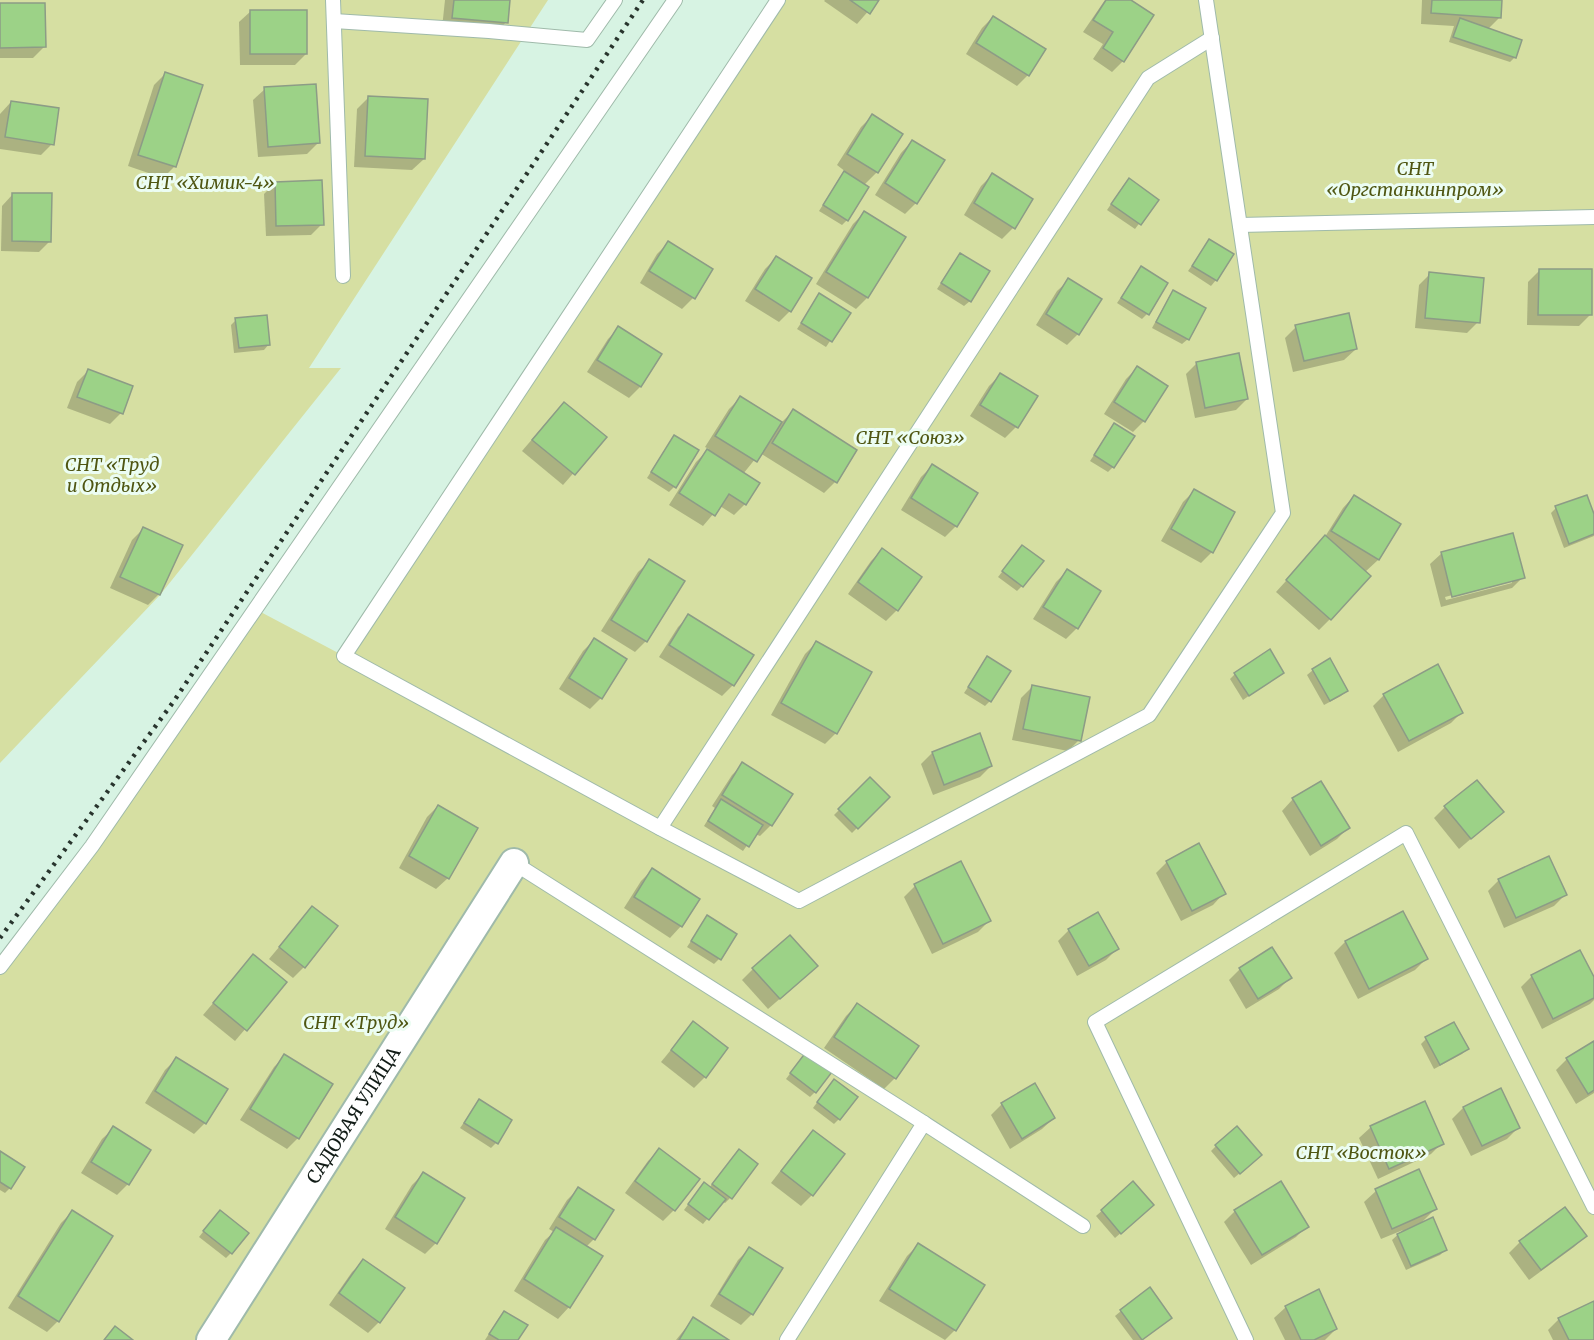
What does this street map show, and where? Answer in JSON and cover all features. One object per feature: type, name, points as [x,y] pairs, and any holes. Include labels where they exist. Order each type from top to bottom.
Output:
[{"type":"street","name":"САДОВАЯ УЛИЦА","points":[[211,1340],[514,862]]},
{"type":"lane","points":[[333,0],[343,276]]},
{"type":"lane","points":[[334,21],[587,40],[615,0]]},
{"type":"lane","points":[[0,968],[92,846],[675,0]]},
{"type":"lane","points":[[778,0],[344,656],[799,901],[1149,715],[1282,513],[1206,0]]},
{"type":"lane","points":[[660,828],[1148,78],[1212,38]]},
{"type":"lane","points":[[1240,225],[1594,217]]},
{"type":"lane","points":[[1246,1340],[1095,1022],[1406,833],[1594,1207]]},
{"type":"lane","points":[[514,862],[1083,1226]]},
{"type":"lane","points":[[787,1340],[924,1123]]},
{"type":"green space","name":"СНТ «Химик-4»","points":[[0,0],[548,0],[309,368],[341,368],[160,595],[0,763]]},
{"type":"green space","points":[[778,0],[1594,0],[1594,1340],[0,1340],[0,967],[255,609],[344,656]]},
{"type":"building","points":[[454,0],[510,0],[508,23],[452,18]]},
{"type":"building","points":[[850,0],[879,0],[870,14]]},
{"type":"building","points":[[1106,0],[1131,0],[1154,15],[1124,62],[1103,48],[1113,32],[1093,20]]},
{"type":"building","points":[[1432,0],[1502,0],[1501,18],[1431,13]]},
{"type":"building","points":[[0,3],[45,3],[46,47],[0,48]]},
{"type":"building","points":[[250,10],[307,10],[307,54],[250,54]]},
{"type":"building","points":[[993,16],[1046,49],[1029,76],[976,43]]},
{"type":"building","points":[[1460,18],[1522,40],[1516,58],[1453,37]]},
{"type":"building","points":[[165,72],[203,85],[176,167],[138,155]]},
{"type":"building","points":[[316,84],[320,143],[268,147],[264,87]]},
{"type":"building","points":[[368,96],[428,99],[425,159],[365,156]]},
{"type":"building","points":[[11,101],[59,108],[54,145],[5,137]]},
{"type":"building","points":[[872,114],[903,134],[878,173],[847,154]]},
{"type":"building","points":[[912,140],[945,160],[917,204],[885,183]]},
{"type":"building","points":[[844,171],[869,187],[848,221],[823,205]]},
{"type":"building","points":[[992,173],[1033,199],[1015,229],[974,203]]},
{"type":"building","points":[[1129,178],[1159,200],[1141,225],[1111,204]]},
{"type":"building","points":[[322,180],[324,225],[276,226],[275,182]]},
{"type":"building","points":[[12,193],[52,193],[51,242],[12,241]]},
{"type":"building","points":[[864,211],[906,237],[868,298],[826,272]]},
{"type":"building","points":[[1209,239],[1234,254],[1217,281],[1192,266]]},
{"type":"building","points":[[668,241],[713,269],[695,299],[649,271]]},
{"type":"building","points":[[960,253],[990,271],[971,302],[941,283]]},
{"type":"building","points":[[776,256],[812,278],[791,312],[755,289]]},
{"type":"building","points":[[1141,266],[1168,283],[1149,315],[1121,298]]},
{"type":"building","points":[[1539,269],[1592,269],[1592,315],[1538,315]]},
{"type":"building","points":[[1429,272],[1484,278],[1480,323],[1425,318]]},
{"type":"building","points":[[1068,278],[1102,299],[1079,335],[1046,314]]},
{"type":"building","points":[[1173,290],[1206,308],[1189,340],[1156,322]]},
{"type":"building","points":[[819,293],[851,313],[832,342],[801,323]]},
{"type":"building","points":[[1349,313],[1357,349],[1304,361],[1295,325]]},
{"type":"building","points":[[267,315],[270,345],[239,348],[235,318]]},
{"type":"building","points":[[618,326],[662,354],[641,387],[597,360]]},
{"type":"building","points":[[1239,353],[1248,399],[1205,408],[1196,362]]},
{"type":"building","points":[[1137,366],[1168,386],[1145,422],[1114,402]]},
{"type":"building","points":[[88,369],[133,386],[123,414],[77,397]]},
{"type":"building","points":[[1000,373],[1038,396],[1018,428],[980,405]]},
{"type":"building","points":[[740,396],[782,422],[757,462],[715,436]]},
{"type":"building","points":[[564,402],[607,437],[575,475],[532,440]]},
{"type":"building","points":[[793,409],[857,450],[837,483],[772,443]]},
{"type":"building","points":[[1114,423],[1135,436],[1114,468],[1094,455]]},
{"type":"building","points":[[674,435],[699,450],[676,488],[651,472]]},
{"type":"building","points":[[707,449],[760,483],[746,505],[729,494],[715,516],[679,493]]},
{"type":"building","points":[[932,464],[978,493],[957,527],[911,498]]},
{"type":"building","points":[[1194,489],[1235,512],[1213,553],[1171,529]]},
{"type":"building","points":[[1354,495],[1401,524],[1379,560],[1331,531]]},
{"type":"building","points":[[1587,495],[1594,514],[1594,534],[1569,544],[1555,506]]},
{"type":"building","points":[[143,527],[183,545],[160,595],[120,577]]},
{"type":"building","points":[[1513,533],[1525,578],[1452,597],[1441,552]]},
{"type":"building","points":[[1325,535],[1371,576],[1331,620],[1286,580]]},
{"type":"building","points":[[1022,545],[1044,561],[1023,587],[1002,571]]},
{"type":"building","points":[[882,548],[922,577],[898,611],[858,582]]},
{"type":"building","points":[[649,559],[685,581],[647,642],[611,620]]},
{"type":"building","points":[[1067,569],[1101,591],[1078,629],[1043,607]]},
{"type":"building","points":[[688,614],[754,655],[734,686],[669,645]]},
{"type":"building","points":[[594,638],[627,659],[602,699],[569,678]]},
{"type":"building","points":[[816,641],[872,672],[837,734],[781,703]]},
{"type":"building","points":[[1270,649],[1284,673],[1249,696],[1234,673]]},
{"type":"building","points":[[987,656],[1011,671],[991,702],[968,687]]},
{"type":"building","points":[[1330,658],[1348,691],[1330,701],[1312,669]]},
{"type":"building","points":[[1438,664],[1463,713],[1409,741],[1383,694]]},
{"type":"building","points":[[1032,685],[1090,697],[1081,741],[1023,729]]},
{"type":"building","points":[[980,733],[992,766],[944,785],[932,752]]},
{"type":"building","points":[[742,762],[793,794],[772,826],[722,795]]},
{"type":"building","points":[[870,777],[890,797],[858,829],[838,809]]},
{"type":"building","points":[[1477,780],[1504,812],[1471,839],[1444,806]]},
{"type":"building","points":[[1321,781],[1350,828],[1321,846],[1292,798]]},
{"type":"building","points":[[721,799],[763,825],[749,847],[708,821]]},
{"type":"building","points":[[438,805],[478,828],[449,879],[409,856]]},
{"type":"building","points":[[1199,843],[1226,894],[1192,911],[1166,861]]},
{"type":"building","points":[[1549,856],[1567,895],[1516,918],[1498,879]]},
{"type":"building","points":[[961,861],[991,921],[943,944],[914,884]]},
{"type":"building","points":[[652,868],[700,899],[682,927],[634,897]]},
{"type":"building","points":[[312,906],[338,926],[305,968],[279,947]]},
{"type":"building","points":[[1403,911],[1428,959],[1369,989],[1345,941]]},
{"type":"building","points":[[1098,912],[1119,949],[1089,966],[1068,929]]},
{"type":"building","points":[[707,915],[737,934],[721,960],[691,941]]},
{"type":"building","points":[[790,935],[818,966],[780,999],[752,968]]},
{"type":"building","points":[[1272,947],[1292,978],[1258,999],[1239,968]]},
{"type":"building","points":[[1580,950],[1594,977],[1594,998],[1553,1019],[1531,975]]},
{"type":"building","points":[[253,954],[287,982],[247,1031],[213,1003]]},
{"type":"building","points":[[857,1003],[919,1046],[896,1079],[834,1037]]},
{"type":"building","points":[[693,1021],[728,1048],[706,1078],[671,1050]]},
{"type":"building","points":[[1454,1022],[1469,1049],[1440,1065],[1425,1037]]},
{"type":"building","points":[[1594,1041],[1594,1090],[1588,1094],[1566,1058]]},
{"type":"building","points":[[806,1052],[832,1072],[816,1093],[790,1073]]},
{"type":"building","points":[[284,1054],[333,1084],[299,1139],[250,1109]]},
{"type":"building","points":[[176,1057],[228,1089],[206,1124],[155,1091]]},
{"type":"building","points":[[834,1079],[858,1097],[840,1120],[817,1102]]},
{"type":"building","points":[[1035,1083],[1055,1118],[1022,1139],[1001,1103]]},
{"type":"building","points":[[1501,1088],[1520,1128],[1482,1146],[1463,1107]]},
{"type":"building","points":[[479,1099],[512,1120],[498,1144],[464,1123]]},
{"type":"building","points":[[1425,1101],[1444,1144],[1389,1169],[1370,1126]]},
{"type":"building","points":[[113,1126],[151,1150],[129,1185],[91,1162]]},
{"type":"building","points":[[1237,1126],[1262,1155],[1240,1174],[1215,1145]]},
{"type":"building","points":[[813,1130],[845,1154],[813,1196],[781,1171]]},
{"type":"building","points":[[659,1148],[700,1179],[675,1211],[635,1181]]},
{"type":"building","points":[[739,1149],[758,1164],[732,1199],[712,1184]]},
{"type":"building","points":[[0,1151],[25,1167],[11,1189],[0,1182]]},
{"type":"building","points":[[1419,1169],[1437,1209],[1392,1229],[1375,1189]]},
{"type":"building","points":[[423,1172],[465,1198],[437,1244],[395,1217]]},
{"type":"building","points":[[1133,1181],[1154,1205],[1121,1234],[1101,1210]]},
{"type":"building","points":[[1281,1181],[1309,1227],[1262,1255],[1234,1210]]},
{"type":"building","points":[[704,1182],[726,1199],[709,1220],[688,1204]]},
{"type":"building","points":[[578,1187],[614,1210],[595,1240],[559,1217]]},
{"type":"building","points":[[1565,1207],[1587,1236],[1541,1270],[1519,1241]]},
{"type":"building","points":[[72,1210],[113,1236],[59,1322],[18,1296]]},
{"type":"building","points":[[220,1210],[249,1233],[232,1254],[203,1231]]},
{"type":"building","points":[[1433,1217],[1447,1250],[1411,1266],[1397,1234]]},
{"type":"building","points":[[556,1227],[603,1256],[570,1308],[524,1279]]},
{"type":"building","points":[[918,1243],[985,1285],[956,1331],[889,1289]]},
{"type":"building","points":[[749,1247],[783,1268],[753,1315],[719,1294]]},
{"type":"building","points":[[363,1259],[405,1288],[380,1323],[339,1293]]},
{"type":"building","points":[[1150,1287],[1172,1318],[1142,1340],[1120,1310]]},
{"type":"building","points":[[1319,1289],[1337,1329],[1314,1340],[1301,1340],[1285,1306]]},
{"type":"building","points":[[1594,1301],[1594,1340],[1569,1340],[1558,1318]]},
{"type":"building","points":[[504,1311],[528,1325],[518,1340],[499,1340],[489,1334]]},
{"type":"building","points":[[693,1317],[729,1340],[679,1340]]},
{"type":"building","points":[[115,1326],[133,1340],[104,1340]]},
{"type":"railway","points":[[0,938],[174,701],[643,0]]},
{"type":"park label","name":"СНТ «Оргстанкинпром»","points":[[1415,180]]},
{"type":"park label","name":"СНТ «Союз»","points":[[910,438]]},
{"type":"park label","name":"СНТ «Труд и Отдых»","points":[[112,475]]},
{"type":"park label","name":"СНТ «Труд»","points":[[356,1023]]},
{"type":"park label","name":"СНТ «Восток»","points":[[1361,1153]]}]
